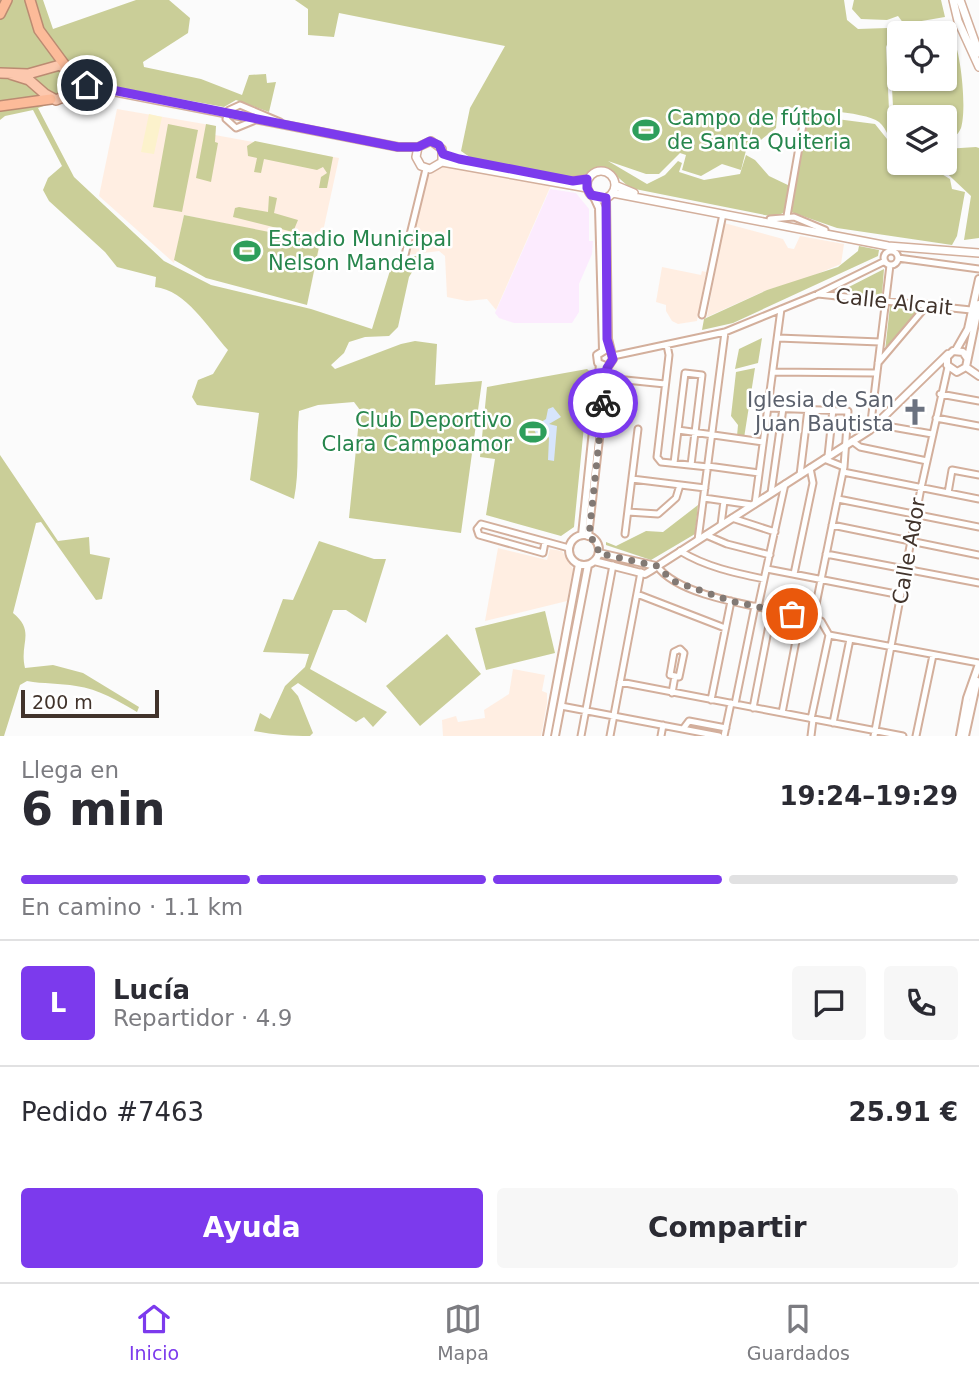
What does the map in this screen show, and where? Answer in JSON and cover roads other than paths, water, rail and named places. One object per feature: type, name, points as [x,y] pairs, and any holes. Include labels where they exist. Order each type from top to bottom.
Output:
[{"type":"highway","points":[[0,14],[7,0]]},
{"type":"highway","points":[[0,106],[64,98],[71,93],[74,84],[69,71],[39,30],[30,0]]},
{"type":"highway","points":[[5,73],[45,70],[55,65],[69,71]]},
{"type":"highway","points":[[41,89],[40,78],[45,70]]},
{"type":"highway","points":[[5,73],[29,80],[51,99]]},
{"type":"main road","points":[[953,0],[958,21],[979,67]]},
{"type":"main road","points":[[960,0],[979,53]]},
{"type":"main road","points":[[69,71],[95,88],[410,153],[426,169],[435,168],[442,158]]},
{"type":"main road","points":[[71,93],[94,90],[398,147],[418,147],[426,142],[435,142],[442,158]]},
{"type":"main road","points":[[416,157],[418,147]]},
{"type":"main road","points":[[442,158],[573,181],[587,179],[596,172],[606,172],[615,185],[636,194],[912,247],[979,251]]},
{"type":"main road","points":[[442,158],[587,188]]},
{"type":"main road","points":[[587,179],[587,188],[594,197],[609,196],[723,214],[885,246],[898,254],[979,251]]},
{"type":"main road","points":[[609,196],[615,185]]},
{"type":"street","points":[[787,216],[805,113]]},
{"type":"street","points":[[404,259],[426,169]]},
{"type":"street","points":[[585,536],[608,365],[609,196]]},
{"type":"street","points":[[594,197],[599,208],[608,352]]},
{"type":"street","points":[[702,315],[723,214]]},
{"type":"street","points":[[770,219],[787,216],[805,220],[825,230]]},
{"type":"street","points":[[870,430],[886,300],[885,246]]},
{"type":"street","points":[[887,260],[893,252],[979,270]]},
{"type":"street","points":[[585,536],[600,364],[597,355],[667,345],[725,332],[818,294],[898,254]]},
{"type":"street","points":[[585,536],[573,540],[569,548],[571,558],[579,564],[613,565],[645,573],[870,430],[931,368],[956,350],[968,329],[979,279]]},
{"type":"street","name":"Calle Alcait","points":[[818,294],[971,310]]},
{"type":"street","points":[[878,363],[928,304]]},
{"type":"street","points":[[966,367],[979,304]]},
{"type":"street","points":[[753,505],[781,309]]},
{"type":"street","points":[[698,540],[725,332]]},
{"type":"street","points":[[778,338],[880,342]]},
{"type":"street","points":[[667,345],[659,460],[759,473]]},
{"type":"street","points":[[956,350],[963,352],[967,358]]},
{"type":"street","points":[[948,354],[948,366]]},
{"type":"street","points":[[600,364],[608,365]]},
{"type":"street","points":[[931,368],[948,366],[957,372],[966,367]]},
{"type":"street","name":"Calle Ador","points":[[875,733],[921,488],[948,366]]},
{"type":"street","points":[[966,367],[979,376]]},
{"type":"street","points":[[674,463],[685,373],[702,375],[691,465]]},
{"type":"street","points":[[773,373],[876,373]]},
{"type":"street","points":[[606,378],[665,384]]},
{"type":"street","points":[[940,394],[979,401]]},
{"type":"street","points":[[768,408],[848,411],[849,443],[813,618]]},
{"type":"street","points":[[771,493],[783,408]]},
{"type":"street","points":[[800,475],[808,409]]},
{"type":"street","points":[[826,457],[833,409]]},
{"type":"street","points":[[936,418],[979,426]]},
{"type":"street","points":[[880,422],[892,427],[932,434]]},
{"type":"street","points":[[625,534],[638,429]]},
{"type":"street","points":[[678,430],[763,442]]},
{"type":"street","points":[[849,443],[927,461]]},
{"type":"street","points":[[826,457],[843,470],[979,499]]},
{"type":"street","points":[[794,574],[813,482],[810,468]]},
{"type":"street","points":[[948,493],[953,470],[979,475]]},
{"type":"street","points":[[632,479],[705,488]]},
{"type":"street","points":[[724,736],[767,569],[785,484]]},
{"type":"street","points":[[628,512],[657,514],[676,498],[680,485]]},
{"type":"street","points":[[704,498],[753,505]]},
{"type":"street","points":[[838,499],[979,527]]},
{"type":"street","points":[[721,525],[724,501]]},
{"type":"street","points":[[732,518],[775,532]]},
{"type":"street","points":[[545,542],[543,553],[479,535],[477,528],[481,524],[569,548]]},
{"type":"street","points":[[832,525],[979,555]]},
{"type":"street","points":[[706,535],[727,544],[770,555]]},
{"type":"street","points":[[555,736],[591,563],[598,553],[598,545],[585,536]]},
{"type":"street","points":[[681,551],[694,559],[741,575],[764,579]]},
{"type":"street","points":[[598,553],[657,566],[673,581],[731,601],[801,615],[824,624],[828,635],[811,736]]},
{"type":"street","points":[[826,554],[979,583]]},
{"type":"street","points":[[547,736],[579,564]]},
{"type":"street","points":[[580,736],[613,565]]},
{"type":"street","points":[[767,569],[901,596]]},
{"type":"street","points":[[610,736],[641,572]]},
{"type":"street","points":[[636,594],[725,628]]},
{"type":"street","points":[[711,700],[731,601]]},
{"type":"street","points":[[753,708],[772,610]]},
{"type":"street","points":[[782,713],[801,615]]},
{"type":"street","points":[[828,635],[979,663],[967,698],[962,736]]},
{"type":"street","points":[[834,723],[850,639]]},
{"type":"street","points":[[679,649],[684,653],[679,677],[675,676],[670,675],[674,652],[679,649]]},
{"type":"street","points":[[916,736],[933,655]]},
{"type":"street","points":[[672,693],[675,676]]},
{"type":"street","points":[[962,736],[979,679]]},
{"type":"street","points":[[620,682],[875,733],[903,736]]},
{"type":"street","points":[[561,706],[719,736]]},
{"type":"street","points":[[683,729],[689,721],[726,728]]},
{"type":"street","points":[[660,736],[663,726]]},
{"type":"water","points":[[553,407],[561,417],[549,424],[557,426],[554,461],[548,460],[549,438],[546,433],[544,437],[537,436],[533,427],[546,419],[548,409]]},
{"type":"place","name":"Campo de fútbol de Santa Quiteria","points":[[646,130]]},
{"type":"place","name":"Estadio Municipal Nelson Mandela","points":[[247,251]]},
{"type":"place","name":"Iglesia de San Juan Bautista","points":[[915,412]]},
{"type":"place","name":"Club Deportivo Clara Campoamor","points":[[533,432]]}]
